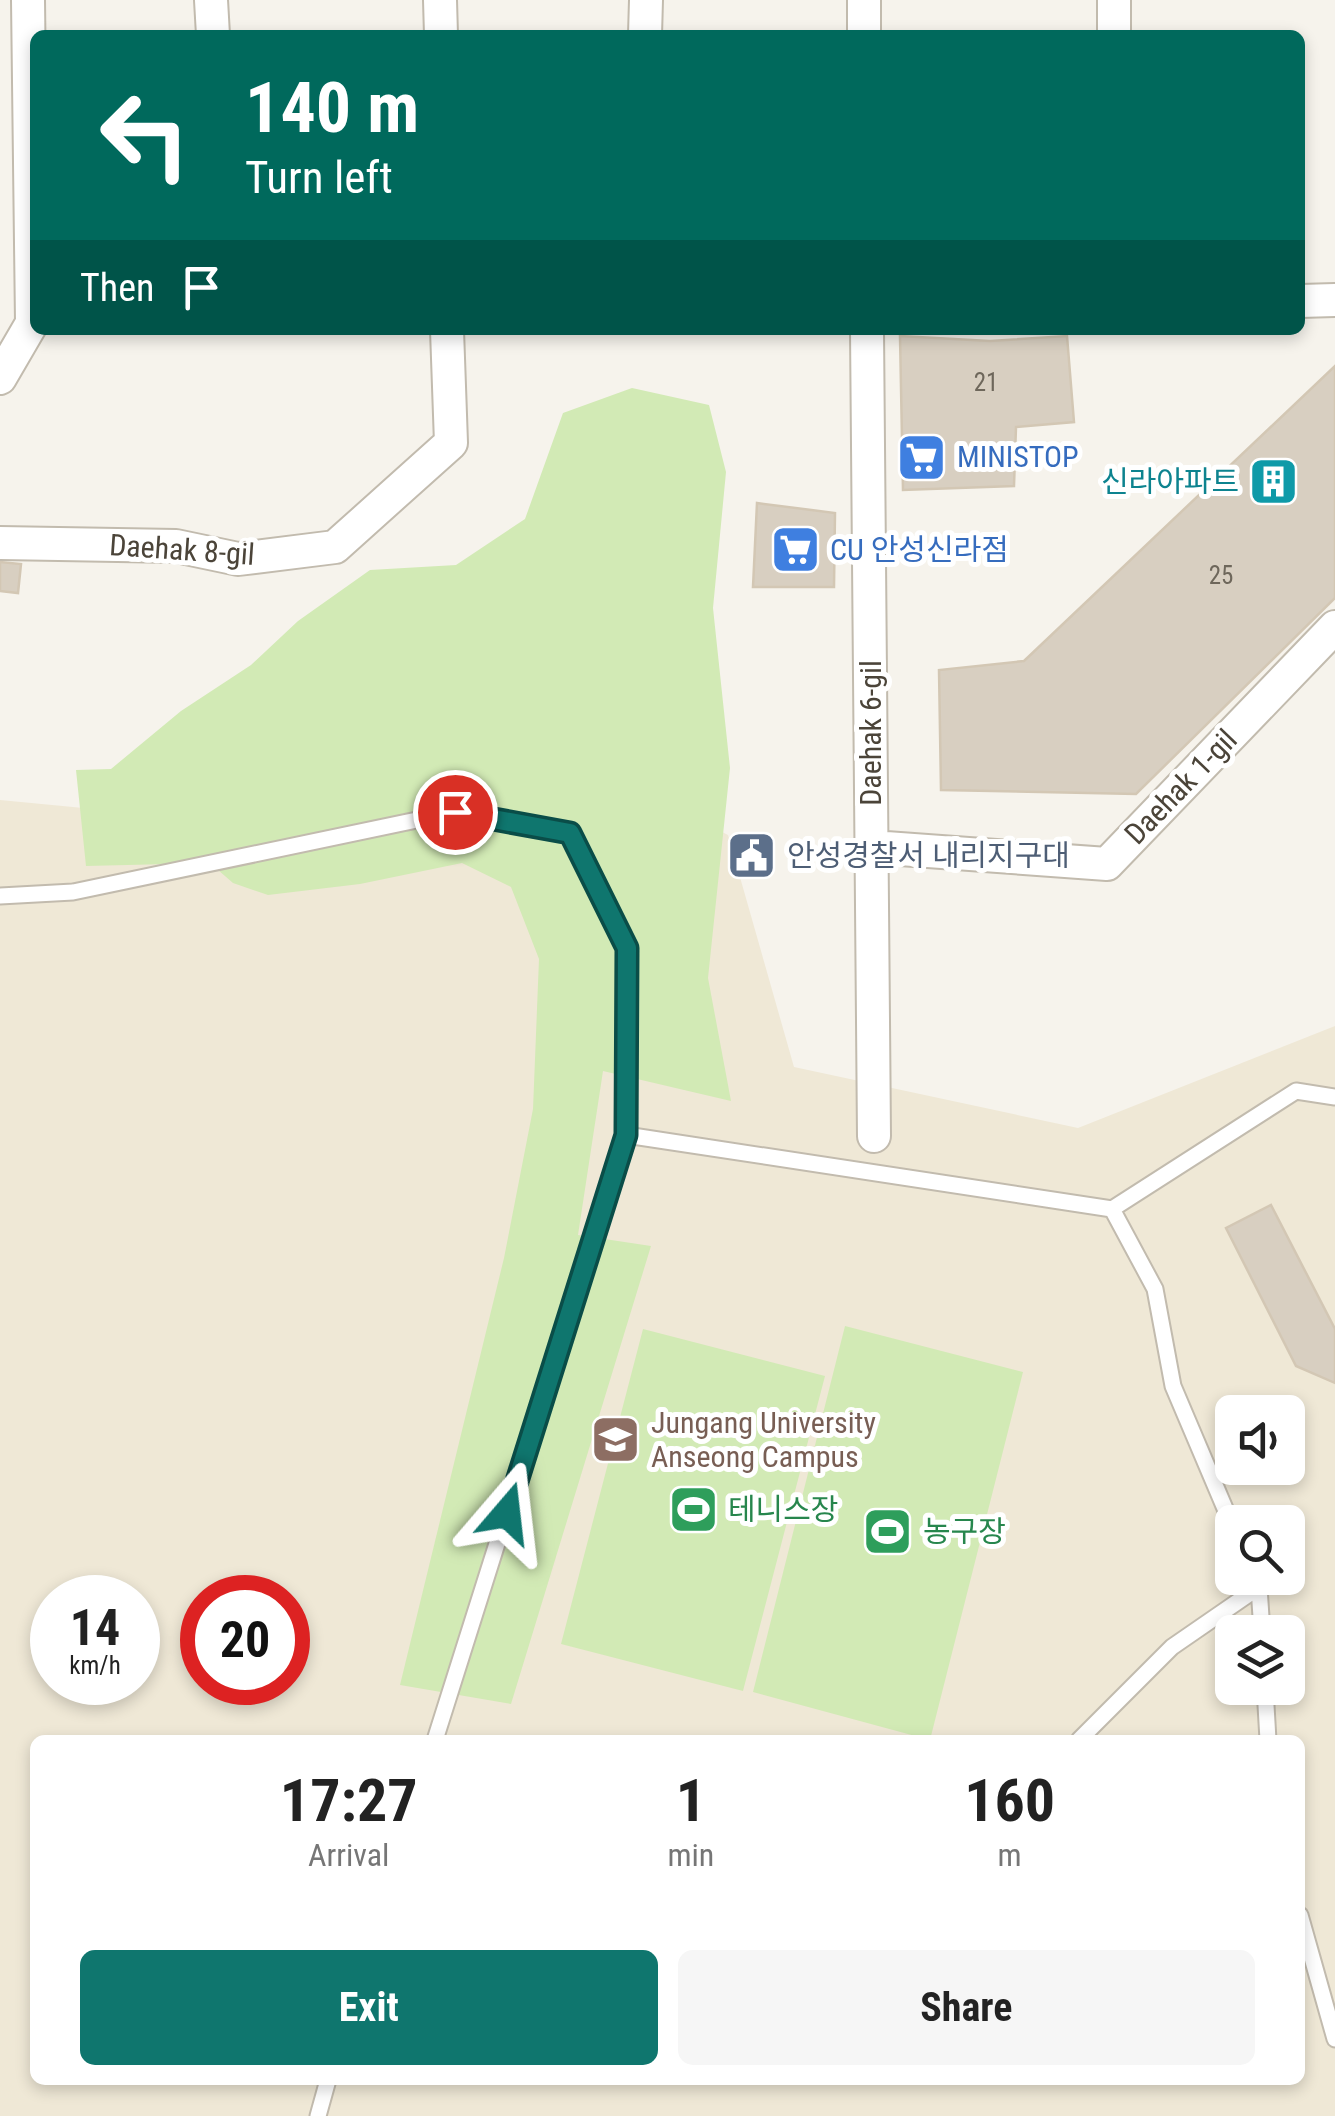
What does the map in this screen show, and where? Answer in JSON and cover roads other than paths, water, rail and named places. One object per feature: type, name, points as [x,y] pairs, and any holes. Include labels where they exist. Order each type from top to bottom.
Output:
[{"type":"street","points":[[28,0],[30,108]]},
{"type":"street","points":[[211,0],[213,30]]},
{"type":"street","points":[[440,0],[441,30]]},
{"type":"street","points":[[645,30],[646,0]]},
{"type":"street","points":[[864,0],[864,30]]},
{"type":"street","points":[[1114,0],[1114,30]]},
{"type":"street","points":[[1305,300],[1335,300]]},
{"type":"street","points":[[0,378],[30,329]]},
{"type":"street","name":"Daehak 8-gil","points":[[0,543],[176,546],[238,559],[335,547],[450,443],[447,335]]},
{"type":"street","name":"Daehak 6-gil","points":[[867,335],[874,1136]]},
{"type":"street","name":"Daehak 1-gil","points":[[872,848],[1107,864],[1335,627]]},
{"type":"lane","points":[[0,896],[73,892],[455,812],[570,833],[627,948],[626,1135],[437,1735]]},
{"type":"lane","points":[[626,1135],[1112,1210],[1296,1090],[1335,1097]]},
{"type":"lane","points":[[1112,1210],[1155,1289],[1173,1386],[1224,1505]]},
{"type":"lane","points":[[1084,1735],[1172,1647],[1240,1595]]},
{"type":"lane","points":[[1266,1705],[1268,1735]]},
{"type":"lane","points":[[1305,1932],[1335,2040]]},
{"type":"lane","points":[[318,2116],[327,2085]]},
{"type":"place","name":"MINISTOP","points":[[922,457]]},
{"type":"place","name":"신라아파트","points":[[1274,482]]},
{"type":"place","name":"CU 안성신라점","points":[[795,550]]},
{"type":"place","name":"안성경찰서 내리지구대","points":[[752,856]]},
{"type":"place","name":"Jungang University Anseong Campus","points":[[616,1440]]},
{"type":"place","name":"테니스장","points":[[693,1510]]},
{"type":"place","name":"농구장","points":[[888,1532]]}]
